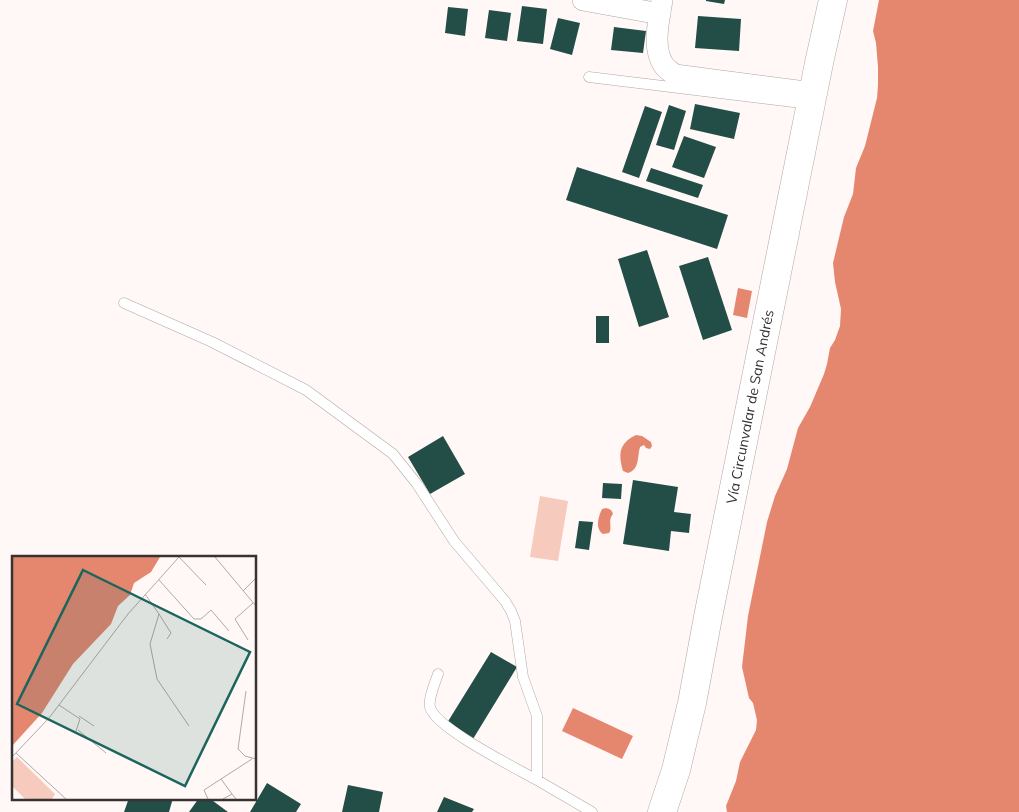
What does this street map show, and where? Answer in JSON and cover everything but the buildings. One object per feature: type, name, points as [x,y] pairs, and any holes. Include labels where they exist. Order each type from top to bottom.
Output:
[{"type":"highway","name":"Vía Circunvalar de San Andrés","points":[[662,812],[676,770],[692,703],[833,0]]},
{"type":"street","points":[[583,0],[661,7],[657,41],[660,57],[664,66],[675,75],[812,99]]},
{"type":"lane","points":[[589,77],[812,99]]},
{"type":"lane","points":[[124,302],[212,342],[306,390],[393,454],[417,484],[454,541],[505,601],[511,611],[515,621],[524,681],[537,716],[537,780]]},
{"type":"lane","points":[[438,674],[429,703],[434,715],[452,731],[592,812]]},
{"type":"shaded area","points":[[879,0],[1019,0],[1019,812],[727,812],[726,806],[736,781],[740,762],[756,730],[757,720],[753,703],[749,698],[742,667],[748,616],[767,522],[775,496],[787,469],[798,428],[810,407],[824,374],[830,348],[840,326],[841,309],[833,263],[844,217],[853,194],[856,168],[865,146],[877,98],[878,67],[873,31]]},
{"type":"shaded area","points":[[738,288],[752,291],[747,318],[733,315]]},
{"type":"shaded area","points":[[636,435],[642,436],[651,442],[652,446],[650,449],[644,445],[640,447],[635,469],[628,473],[623,471],[620,454],[623,445]]},
{"type":"shaded area","points":[[540,496],[568,501],[558,561],[530,557]]},
{"type":"shaded area","points":[[602,509],[611,510],[613,514],[610,519],[609,533],[603,534],[600,532],[598,523]]},
{"type":"shaded area","points":[[573,708],[633,736],[622,759],[562,731]]}]
